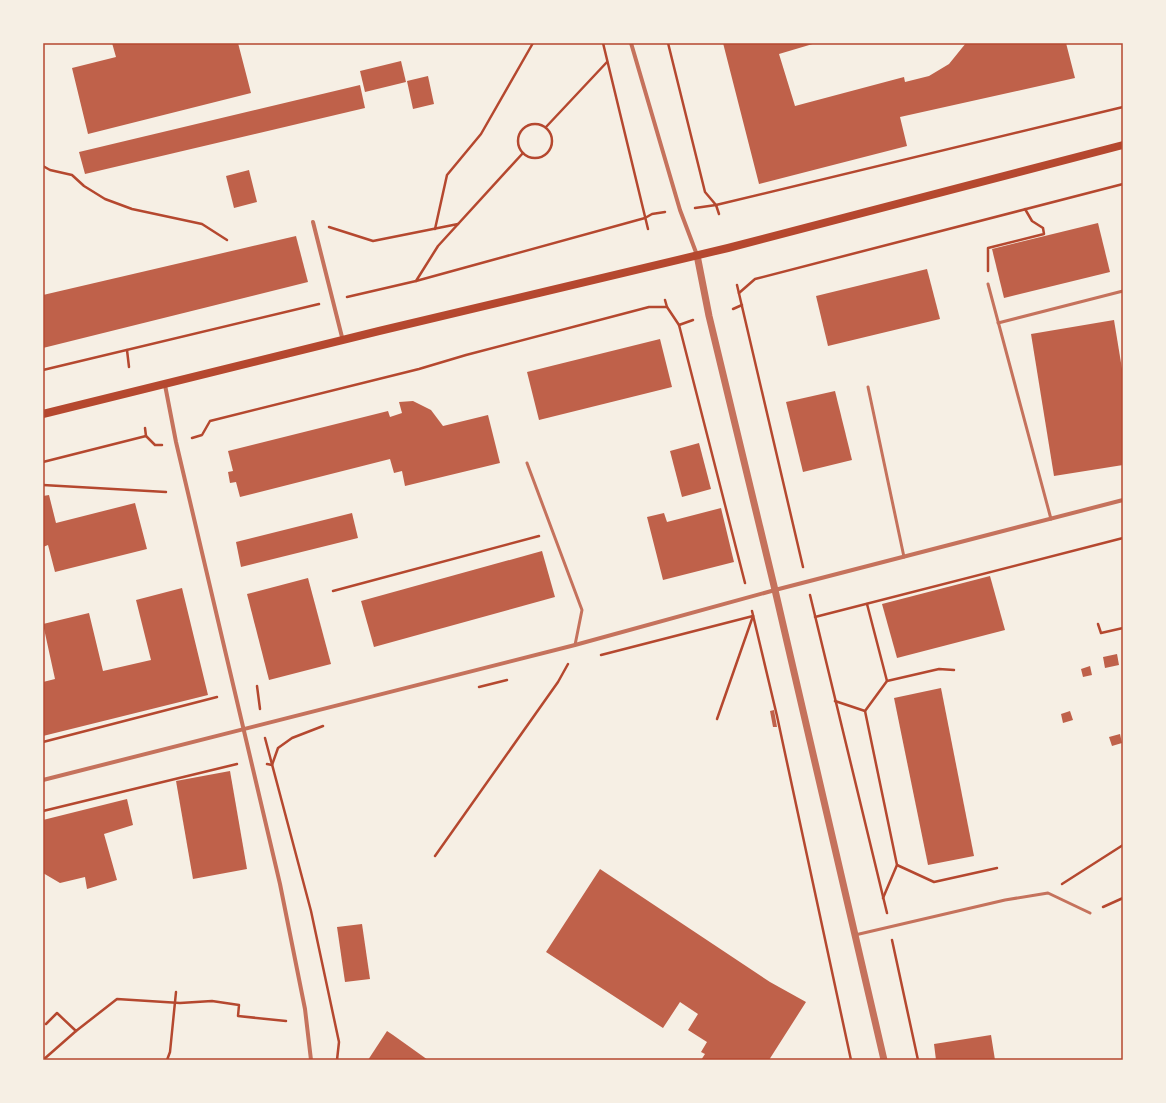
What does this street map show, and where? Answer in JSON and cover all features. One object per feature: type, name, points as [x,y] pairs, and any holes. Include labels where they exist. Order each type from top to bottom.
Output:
[{"type":"main road","points":[[43,414],[379,331],[697,255],[1123,145]]},
{"type":"street","points":[[631,43],[680,210],[697,255],[709,316],[775,590],[884,1060]]},
{"type":"street","points":[[313,222],[343,341]]},
{"type":"street","points":[[165,385],[176,442],[280,884],[305,1009],[311,1060]]},
{"type":"street","points":[[43,780],[575,645],[775,590],[1123,500]]},
{"type":"lane","points":[[988,284],[1051,519]]},
{"type":"lane","points":[[998,324],[1123,291]]},
{"type":"lane","points":[[868,387],[904,557]]},
{"type":"lane","points":[[527,463],[582,610],[575,645]]},
{"type":"lane","points":[[855,935],[1005,900],[1048,893],[1090,913]]},
{"type":"path","points":[[435,229],[447,175],[481,134],[533,43]]},
{"type":"path","points":[[603,43],[648,229]]},
{"type":"path","points":[[668,43],[706,192],[716,205],[719,214]]},
{"type":"path","points":[[546,127],[607,62]]},
{"type":"path","points":[[702,207],[716,205],[1123,107]]},
{"type":"path","points":[[535,124],[546,127],[552,137],[553,143],[547,154],[536,159],[530,158],[523,153],[518,142],[521,131],[525,127],[535,124]]},
{"type":"path","points":[[416,281],[438,246],[523,153]]},
{"type":"path","points":[[43,166],[50,170],[72,175],[84,186],[112,201],[132,209],[202,224],[227,240]]},
{"type":"path","points":[[739,293],[755,279],[1123,184]]},
{"type":"path","points":[[988,284],[988,248],[1044,234],[1043,228],[1032,221],[1025,209]]},
{"type":"path","points":[[313,222],[373,241],[458,224]]},
{"type":"path","points":[[737,285],[806,582],[890,927],[918,1060]]},
{"type":"path","points":[[665,300],[666,307],[679,325],[749,597],[777,716],[851,1060]]},
{"type":"path","points":[[733,309],[742,305]]},
{"type":"path","points":[[192,438],[202,435],[210,421],[419,369],[466,355],[649,307],[666,307]]},
{"type":"path","points":[[679,325],[694,320]]},
{"type":"path","points":[[127,350],[130,367]]},
{"type":"path","points":[[145,428],[146,436],[155,445],[162,445]]},
{"type":"path","points":[[43,462],[146,436]]},
{"type":"path","points":[[43,485],[166,492]]},
{"type":"path","points":[[333,592],[553,532]]},
{"type":"path","points":[[815,617],[1123,538]]},
{"type":"path","points":[[867,604],[887,681]]},
{"type":"path","points":[[599,656],[753,616]]},
{"type":"path","points":[[717,719],[753,616]]},
{"type":"path","points":[[1098,624],[1101,633],[1123,628]]},
{"type":"path","points":[[561,666],[574,662]]},
{"type":"path","points":[[435,856],[558,682],[568,664]]},
{"type":"path","points":[[883,899],[897,865],[865,711],[887,681],[939,669],[954,670]]},
{"type":"path","points":[[477,687],[514,678]]},
{"type":"path","points":[[257,686],[261,725],[311,911],[340,1042],[337,1060]]},
{"type":"path","points":[[43,742],[217,697]]},
{"type":"path","points":[[835,701],[865,711]]},
{"type":"path","points":[[272,765],[278,748],[292,738],[306,731],[327,725]]},
{"type":"path","points":[[43,811],[251,761],[272,765]]},
{"type":"path","points":[[1048,893],[1123,846]]},
{"type":"path","points":[[897,865],[934,882],[997,868]]},
{"type":"path","points":[[1090,913],[1123,898]]},
{"type":"path","points":[[167,1060],[170,1052],[176,992]]},
{"type":"path","points":[[43,1060],[76,1031],[117,999],[176,1002],[212,1001],[239,1005],[238,1016],[286,1021]]},
{"type":"path","points":[[46,1024],[57,1012],[76,1031]]},
{"type":"building","points":[[112,43],[238,43],[251,93],[88,134],[72,68],[116,57]]},
{"type":"building","points":[[723,43],[816,43],[779,54],[795,106],[904,77],[905,82],[929,76],[949,64],[966,43],[1066,43],[1075,78],[900,117],[907,146],[759,184]]},
{"type":"building","points":[[401,61],[406,82],[365,92],[360,71]]},
{"type":"building","points":[[428,76],[434,104],[413,109],[407,81]]},
{"type":"building","points":[[360,85],[365,108],[85,174],[79,152]]},
{"type":"building","points":[[249,170],[257,202],[234,208],[226,176]]},
{"type":"building","points":[[1098,223],[1110,272],[1004,298],[992,249]]},
{"type":"building","points":[[296,236],[308,282],[43,348],[43,295]]},
{"type":"building","points":[[927,269],[940,319],[828,346],[816,296]]},
{"type":"building","points":[[1114,320],[1123,375],[1123,465],[1054,476],[1031,334]]},
{"type":"building","points":[[660,339],[672,387],[539,420],[527,372]]},
{"type":"building","points":[[835,391],[852,460],[803,472],[786,402]]},
{"type":"building","points":[[413,401],[431,410],[443,426],[488,415],[500,463],[405,486],[402,471],[394,473],[390,459],[240,497],[236,482],[230,483],[228,472],[233,471],[228,451],[388,411],[390,417],[402,413],[399,402]]},
{"type":"building","points":[[699,443],[711,489],[682,497],[670,451]]},
{"type":"building","points":[[49,495],[56,523],[135,503],[147,549],[55,572],[48,545],[43,547],[43,496]]},
{"type":"building","points":[[721,508],[734,562],[663,580],[647,517],[664,513],[667,522]]},
{"type":"building","points":[[352,513],[358,538],[241,567],[236,542]]},
{"type":"building","points":[[542,551],[555,597],[374,647],[361,601]]},
{"type":"building","points":[[990,576],[1005,630],[897,658],[882,604]]},
{"type":"building","points":[[308,578],[331,664],[269,680],[247,594]]},
{"type":"building","points":[[182,588],[208,695],[43,736],[43,682],[55,679],[43,624],[89,613],[103,671],[151,660],[136,600]]},
{"type":"building","points":[[1117,654],[1119,665],[1105,668],[1103,657]]},
{"type":"building","points":[[1090,666],[1092,675],[1083,677],[1081,669]]},
{"type":"building","points":[[941,688],[974,856],[928,865],[894,698]]},
{"type":"building","points":[[774,710],[777,727],[773,727],[770,711]]},
{"type":"building","points":[[1070,711],[1073,720],[1063,723],[1061,714]]},
{"type":"building","points":[[1120,734],[1122,743],[1112,746],[1109,737]]},
{"type":"building","points":[[230,771],[247,869],[193,879],[176,781]]},
{"type":"building","points":[[127,799],[133,825],[104,834],[117,880],[87,889],[85,877],[60,883],[43,873],[43,820]]},
{"type":"building","points":[[600,869],[770,982],[806,1002],[769,1060],[701,1060],[705,1054],[701,1052],[707,1042],[688,1030],[698,1014],[680,1002],[663,1028],[546,952]]},
{"type":"building","points":[[362,924],[370,979],[345,982],[337,927]]},
{"type":"building","points":[[387,1031],[393,1035],[428,1060],[368,1060]]},
{"type":"building","points":[[991,1035],[995,1060],[936,1060],[934,1044]]}]
